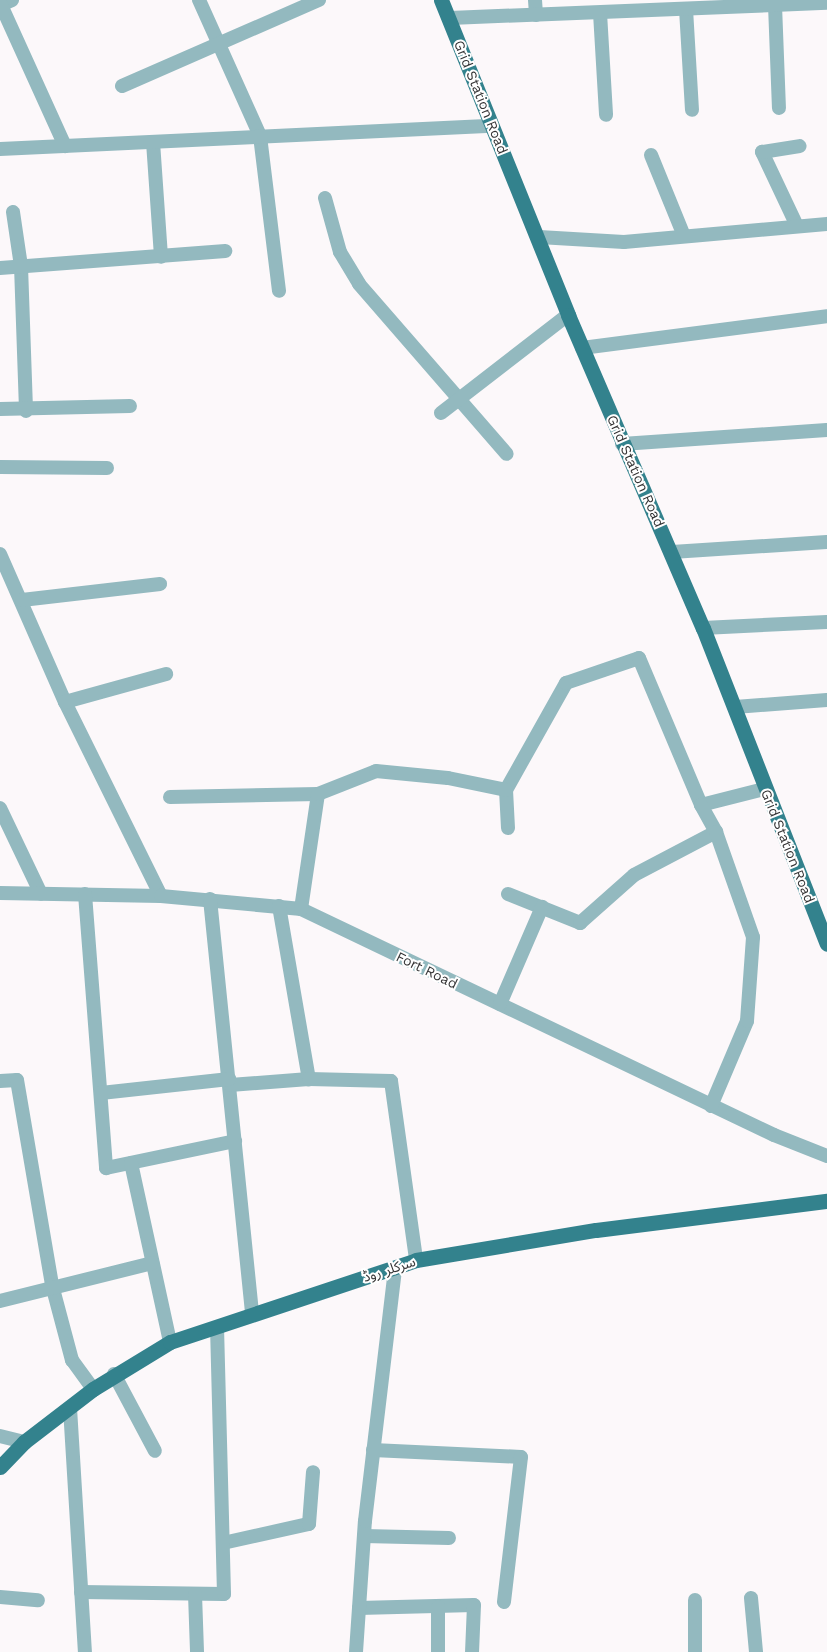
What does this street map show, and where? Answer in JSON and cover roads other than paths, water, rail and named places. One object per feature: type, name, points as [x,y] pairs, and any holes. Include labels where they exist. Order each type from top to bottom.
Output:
[{"type":"main road","name":"Grid Station Road","points":[[441,0],[450,18],[491,126],[539,237],[568,315],[622,444],[672,552],[704,628],[764,789],[827,944]]},
{"type":"main road","name":"سرکلر روڈ","points":[[0,1467],[24,1442],[93,1389],[114,1374],[170,1342],[217,1328],[252,1313],[416,1260],[596,1230],[827,1202]]},
{"type":"street","points":[[12,0],[1,5],[65,146]]},
{"type":"street","points":[[199,0],[217,45],[260,136],[279,292]]},
{"type":"street","points":[[122,86],[319,0]]},
{"type":"street","points":[[535,0],[536,15]]},
{"type":"street","points":[[450,18],[827,3]]},
{"type":"street","points":[[774,5],[779,108]]},
{"type":"street","points":[[686,9],[692,110]]},
{"type":"street","points":[[600,13],[606,115]]},
{"type":"street","points":[[0,149],[491,126]]},
{"type":"street","points":[[153,142],[161,257]]},
{"type":"street","points":[[797,226],[762,152],[800,146]]},
{"type":"street","points":[[651,155],[684,236]]},
{"type":"street","points":[[325,198],[340,252],[359,284],[462,397],[507,454]]},
{"type":"street","points":[[13,212],[22,266],[26,411]]},
{"type":"street","points":[[539,237],[624,242],[827,224]]},
{"type":"street","points":[[0,268],[225,251]]},
{"type":"street","points":[[441,413],[568,315]]},
{"type":"street","points":[[582,348],[827,316]]},
{"type":"street","points":[[0,409],[26,411],[130,406]]},
{"type":"street","points":[[622,444],[827,430]]},
{"type":"street","points":[[0,467],[107,468]]},
{"type":"street","points":[[672,552],[827,542]]},
{"type":"street","points":[[0,554],[22,600],[65,702],[161,896]]},
{"type":"street","points":[[22,600],[160,584]]},
{"type":"street","points":[[704,628],[827,622]]},
{"type":"street","points":[[508,828],[506,790],[566,683],[638,658],[701,805],[716,832],[754,937],[747,1021],[711,1106]]},
{"type":"street","points":[[65,702],[166,674]]},
{"type":"street","points":[[735,707],[827,700]]},
{"type":"street","points":[[170,797],[318,794],[376,771],[448,778],[506,790]]},
{"type":"street","points":[[701,805],[764,789]]},
{"type":"street","points":[[301,909],[318,794]]},
{"type":"street","points":[[0,808],[41,894]]},
{"type":"street","points":[[508,894],[580,923],[634,875],[716,832]]},
{"type":"street","name":"Fort Road","points":[[0,893],[161,896],[210,899],[301,909],[711,1106],[827,1156]]},
{"type":"street","points":[[85,894],[106,1168],[235,1141]]},
{"type":"street","points":[[210,899],[252,1313]]},
{"type":"street","points":[[279,906],[309,1080]]},
{"type":"street","points":[[500,1004],[542,907]]},
{"type":"street","points":[[0,1082],[17,1080],[52,1285],[72,1360],[93,1389]]},
{"type":"street","points":[[101,1093],[229,1082],[309,1080],[391,1081],[416,1260]]},
{"type":"street","points":[[131,1163],[170,1342]]},
{"type":"street","points":[[0,1301],[52,1285],[152,1263]]},
{"type":"street","points":[[356,1652],[364,1536],[395,1268]]},
{"type":"street","points":[[81,1592],[224,1594],[217,1328]]},
{"type":"street","points":[[114,1374],[155,1451]]},
{"type":"street","points":[[70,1408],[86,1652]]},
{"type":"street","points":[[0,1436],[24,1442]]},
{"type":"street","points":[[373,1450],[521,1457],[504,1602]]},
{"type":"street","points":[[223,1543],[309,1524],[313,1472]]},
{"type":"street","points":[[364,1536],[449,1538]]},
{"type":"street","points":[[195,1594],[197,1652]]},
{"type":"street","points":[[0,1597],[38,1600]]},
{"type":"street","points":[[751,1598],[756,1652]]},
{"type":"street","points":[[695,1600],[695,1652]]},
{"type":"street","points":[[359,1608],[438,1608],[474,1605],[472,1652]]},
{"type":"street","points":[[438,1608],[438,1652]]}]
